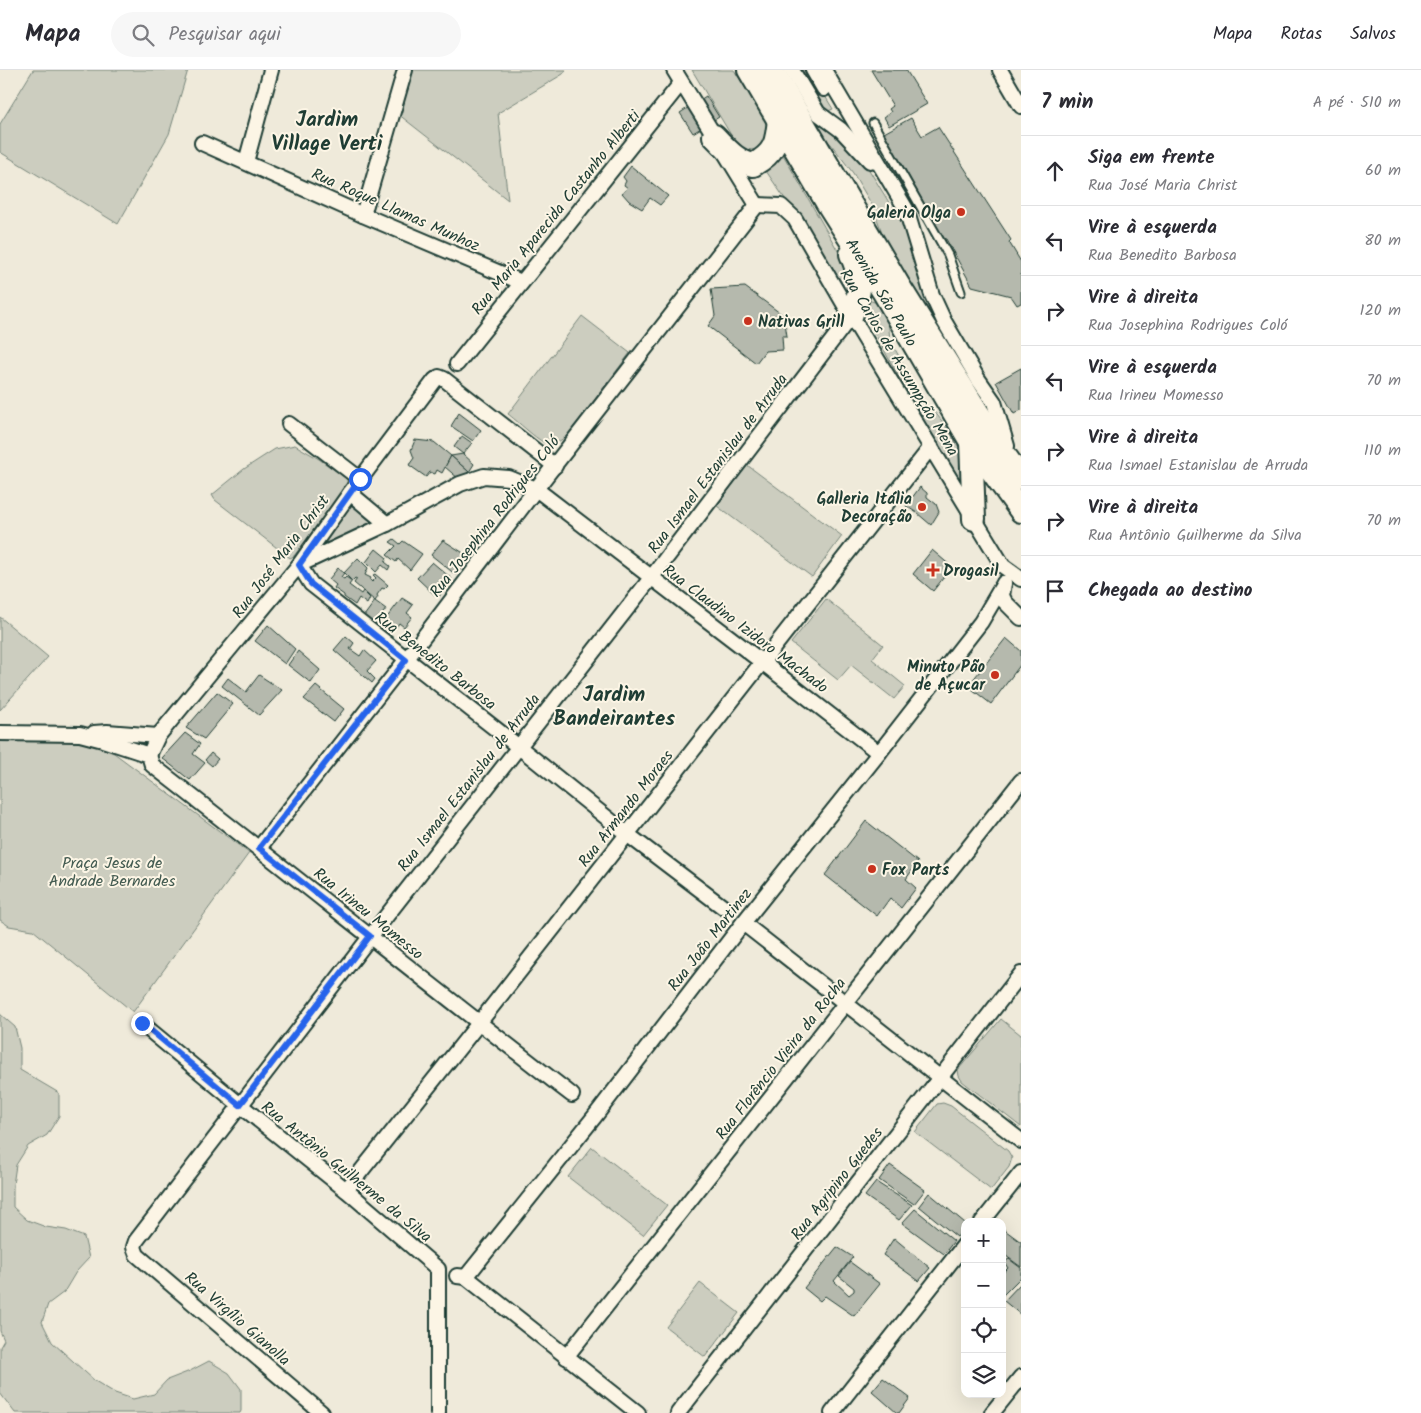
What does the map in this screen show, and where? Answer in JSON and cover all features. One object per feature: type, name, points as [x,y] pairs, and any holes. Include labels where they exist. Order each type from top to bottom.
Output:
[{"type":"main road","name":"Avenida São Paulo","points":[[749,70],[779,118],[826,201],[883,291],[971,442],[1021,511]]},
{"type":"main road","name":"Avenida São Paulo","points":[[772,70],[899,286],[998,445],[1021,478]]},
{"type":"main road","points":[[714,136],[735,157],[753,166],[764,159],[772,150],[778,138],[779,118]]},
{"type":"main road","points":[[826,201],[858,271],[860,286],[858,301],[851,316]]},
{"type":"main road","points":[[971,442],[974,519]]},
{"type":"street","points":[[246,162],[271,70]]},
{"type":"street","points":[[363,214],[405,70]]},
{"type":"street","points":[[674,70],[757,205]]},
{"type":"street","points":[[792,70],[818,113],[841,130],[866,155],[906,210]]},
{"type":"street","points":[[813,70],[840,115],[851,127],[859,130]]},
{"type":"street","points":[[824,70],[906,210],[932,295],[944,321],[978,379],[994,402],[1005,443],[1021,470]]},
{"type":"street","points":[[1000,70],[1021,106]]},
{"type":"street","name":"Rua Maria Aparecida Castanho Alberti","points":[[457,364],[681,83]]},
{"type":"street","name":"Rua Roque Llamas Munhoz","points":[[202,143],[521,282]]},
{"type":"street","name":"Rua Carlos de Assumpção Mena","points":[[757,205],[780,206],[796,218],[851,316],[1003,566]]},
{"type":"street","name":"Rua Josephina Rodrigues Coló","points":[[259,848],[757,205]]},
{"type":"street","name":"Rua Ismael Estanislau de Arruda","points":[[134,1248],[136,1241],[370,936],[651,578],[851,316]]},
{"type":"street","name":"Rua José Maria Christ","points":[[148,755],[158,736],[299,565],[360,479],[439,377],[555,466]]},
{"type":"street","points":[[288,424],[360,479]]},
{"type":"street","name":"Rua Armando Moraes","points":[[346,1190],[479,1024],[931,447]]},
{"type":"street","name":"Rua Claudino Izidoro Machado","points":[[299,565],[387,524],[460,484],[484,476],[509,478],[536,489],[879,753]]},
{"type":"street","points":[[350,493],[387,524]]},
{"type":"street","name":"Rua Benedito Barbosa","points":[[299,565],[311,584],[723,907]]},
{"type":"street","points":[[1003,566],[1021,579]]},
{"type":"street","points":[[1003,566],[1012,603]]},
{"type":"street","name":"Rua João Martinez","points":[[981,622],[1012,603]]},
{"type":"street","name":"Rua João Martinez","points":[[566,1356],[462,1277],[596,1116],[743,923],[981,622],[994,614],[1009,611],[1012,603]]},
{"type":"street","points":[[0,733],[80,734],[107,732],[158,736]]},
{"type":"street","points":[[80,734],[148,755]]},
{"type":"street","name":"Rua Irineu Momesso","points":[[148,755],[152,765],[479,1024],[572,1095]]},
{"type":"street","name":"Rua Florêncio Vieira da Rocha","points":[[566,1356],[1021,781]]},
{"type":"street","points":[[743,923],[1021,1141]]},
{"type":"street","name":"Rua Agripino Guedes","points":[[678,1413],[1021,974]]},
{"type":"street","name":"Rua Antônio Guilherme da Silva","points":[[142,1023],[346,1190],[438,1269],[438,1413]]},
{"type":"street","points":[[985,1218],[1021,1173]]},
{"type":"street","name":"Rua Virgílio Gianolla","points":[[134,1248],[137,1255],[322,1413]]},
{"type":"street","points":[[832,1413],[961,1249]]},
{"type":"street","points":[[566,1356],[638,1413]]},
{"type":"street","points":[[992,1413],[1021,1377]]},
{"type":"lane","points":[[873,123],[948,255],[961,292]]},
{"type":"green space","points":[[33,70],[188,70],[169,134],[118,224],[0,152],[0,124]]},
{"type":"green space","points":[[410,70],[566,70],[563,74],[498,113],[508,200],[398,114]]},
{"type":"green space","points":[[692,70],[734,70],[767,122],[770,133],[761,148],[749,150],[737,145]]},
{"type":"green space","points":[[780,70],[787,70],[860,155],[901,222],[936,321],[993,416],[898,267],[884,238],[872,205],[853,173],[831,144],[815,131]]},
{"type":"green space","points":[[799,70],[809,70],[833,109],[828,111],[820,105]]},
{"type":"green space","points":[[781,151],[850,272],[849,297],[835,272],[762,167]]},
{"type":"green space","points":[[868,300],[881,304],[888,319],[890,340],[907,371],[918,398],[934,411],[948,429],[961,451],[962,477],[954,478],[867,319]]},
{"type":"green space","points":[[582,316],[630,353],[568,435],[556,442],[546,443],[533,435],[508,414]]},
{"type":"green space","points":[[295,445],[347,479],[347,485],[294,556],[290,558],[215,500],[212,495],[244,469],[275,449]]},
{"type":"green space","points":[[747,465],[842,536],[812,577],[717,506]]},
{"type":"green space","points":[[348,497],[381,524],[333,547],[322,538]]},
{"type":"green space","points":[[826,599],[883,645],[872,659],[905,686],[894,699],[851,665],[838,680],[791,643]]},
{"type":"green space","points":[[0,617],[48,657],[0,710]]},
{"type":"green space","name":"Praça Jesus de Andrade Bernardes","points":[[0,738],[84,741],[114,753],[249,853],[133,1012],[33,930],[9,926],[0,920]]},
{"type":"green space","points":[[0,1014],[15,1027],[20,1048],[20,1070],[59,1093],[59,1116],[47,1135],[28,1146],[16,1165],[13,1185],[13,1207],[27,1220],[46,1227],[66,1230],[84,1237],[89,1258],[76,1272],[64,1292],[48,1304],[42,1322],[52,1342],[95,1381],[115,1393],[133,1399],[154,1394],[167,1380],[209,1361],[229,1373],[241,1389],[240,1413],[15,1413],[0,1393],[0,1347],[4,1340],[0,1331]]},
{"type":"green space","points":[[1001,1019],[1021,1035],[1021,1127],[962,1081],[959,1076],[958,1070]]},
{"type":"green space","points":[[943,1103],[951,1106],[1008,1151],[1012,1158],[1009,1167],[991,1190],[915,1132],[937,1104]]},
{"type":"green space","points":[[592,1147],[667,1205],[643,1235],[568,1177]]},
{"type":"green space","points":[[700,1283],[739,1313],[705,1357],[666,1327]]},
{"type":"building","points":[[871,70],[906,70],[927,104],[889,126],[884,117],[891,112],[889,109],[893,106]]},
{"type":"building","points":[[706,96],[719,117],[693,133],[680,113]]},
{"type":"building","name":"Galeria Olga","points":[[911,118],[922,136],[938,127],[1011,240],[1009,242],[1021,262],[1021,303],[1017,305],[1011,296],[972,286],[946,239],[943,239],[884,133]]},
{"type":"building","points":[[631,166],[668,196],[660,205],[650,198],[642,209],[629,201],[622,193],[628,188],[624,185],[626,181],[623,177]]},
{"type":"building","name":"Nativas Grill","points":[[745,287],[784,316],[787,336],[782,336],[783,350],[765,351],[756,363],[708,326],[715,316],[711,289]]},
{"type":"building","points":[[1021,368],[1021,410],[1014,414],[996,382]]},
{"type":"building","points":[[459,413],[481,430],[473,441],[451,426]]},
{"type":"building","points":[[462,436],[472,443],[463,454],[454,447]]},
{"type":"building","points":[[415,440],[434,442],[451,456],[442,473],[437,470],[435,474],[430,472],[426,477],[409,465],[414,458],[411,450]]},
{"type":"building","points":[[463,454],[474,464],[469,472],[451,456]]},
{"type":"building","points":[[451,456],[469,472],[459,479],[445,467]]},
{"type":"building","name":"Galleria Itália Decoração","points":[[920,487],[927,493],[927,497],[936,504],[939,512],[931,525],[906,506]]},
{"type":"building","points":[[394,539],[400,544],[403,541],[422,554],[410,570],[398,559],[396,562],[387,555],[396,546],[390,542]]},
{"type":"building","points":[[443,540],[465,554],[459,565],[462,567],[456,575],[431,555]]},
{"type":"building","points":[[376,549],[387,558],[385,562],[390,566],[388,570],[382,565],[376,572],[366,562]]},
{"type":"building","name":"Drogasil","points":[[932,550],[952,567],[933,591],[913,574]]},
{"type":"building","points":[[358,558],[368,568],[365,575],[371,578],[372,582],[376,578],[373,575],[375,574],[388,585],[384,589],[382,588],[375,601],[354,583],[357,579],[355,578],[352,581],[344,573]]},
{"type":"building","points":[[432,562],[452,579],[438,598],[417,578]]},
{"type":"building","points":[[338,568],[344,573],[341,577],[344,579],[346,577],[352,581],[349,585],[361,594],[363,591],[370,598],[367,604],[359,598],[355,605],[334,588],[336,585],[329,579]]},
{"type":"building","points":[[402,598],[413,605],[407,613],[412,617],[404,627],[399,623],[395,629],[385,620]]},
{"type":"building","points":[[375,601],[386,609],[375,625],[364,616]]},
{"type":"building","points":[[268,625],[295,649],[285,664],[255,641]]},
{"type":"building","points":[[346,636],[354,643],[350,649],[360,656],[364,650],[376,661],[367,671],[375,679],[372,683],[334,650]]},
{"type":"building","name":"Minuto Pão de Açucar","points":[[1006,638],[1021,651],[1021,664],[991,704],[968,686]]},
{"type":"building","points":[[298,651],[320,670],[311,683],[288,665]]},
{"type":"building","points":[[259,675],[282,690],[259,715],[222,686],[228,678],[246,692]]},
{"type":"building","points":[[316,686],[344,709],[334,722],[304,699]]},
{"type":"building","points":[[217,692],[233,704],[204,739],[186,728]]},
{"type":"building","points":[[185,733],[200,744],[193,754],[205,763],[190,780],[162,758]]},
{"type":"building","points":[[211,753],[218,759],[212,766],[205,760]]},
{"type":"building","name":"Fox Parts","points":[[866,821],[918,862],[906,879],[916,888],[901,908],[890,898],[877,916],[825,875]]},
{"type":"building","points":[[890,1165],[925,1190],[914,1204],[879,1180]]},
{"type":"building","points":[[876,1182],[912,1205],[899,1220],[865,1196]]},
{"type":"building","points":[[929,1193],[961,1220],[961,1232],[957,1237],[919,1206]]},
{"type":"building","points":[[915,1209],[954,1241],[944,1254],[902,1223]]},
{"type":"building","points":[[1006,1231],[1021,1242],[1021,1267],[1006,1256]]},
{"type":"building","points":[[894,1238],[930,1268],[919,1281],[883,1255]]},
{"type":"building","points":[[837,1247],[853,1257],[834,1281],[849,1295],[854,1291],[854,1288],[839,1276],[850,1262],[880,1284],[854,1316],[825,1296],[820,1301],[804,1288]]},
{"type":"building","points":[[1009,1259],[1021,1268],[1021,1277],[1006,1292],[1006,1270],[1008,1268],[1006,1261]]},
{"type":"building","points":[[1021,1283],[1021,1315],[1006,1303],[1006,1299]]},
{"type":"building","points":[[883,1378],[910,1398],[899,1413],[872,1391]]},
{"type":"place","name":"Galeria Olga","points":[[961,212]]},
{"type":"place","name":"Nativas Grill","points":[[748,321]]},
{"type":"place","name":"Galleria Itália Decoração","points":[[922,507]]},
{"type":"place","name":"Drogasil","points":[[933,570]]},
{"type":"place","name":"Minuto Pão de Açucar","points":[[995,675]]},
{"type":"place","name":"Fox Parts","points":[[872,869]]},
{"type":"district","name":"Jardim Village Verti","points":[[327,131]]},
{"type":"district","name":"Jardim Bandeirantes","points":[[614,706]]},
{"type":"route","points":[[142,1023],[240,1105],[370,936],[259,848],[406,660],[311,584],[299,565],[360,479]]}]
